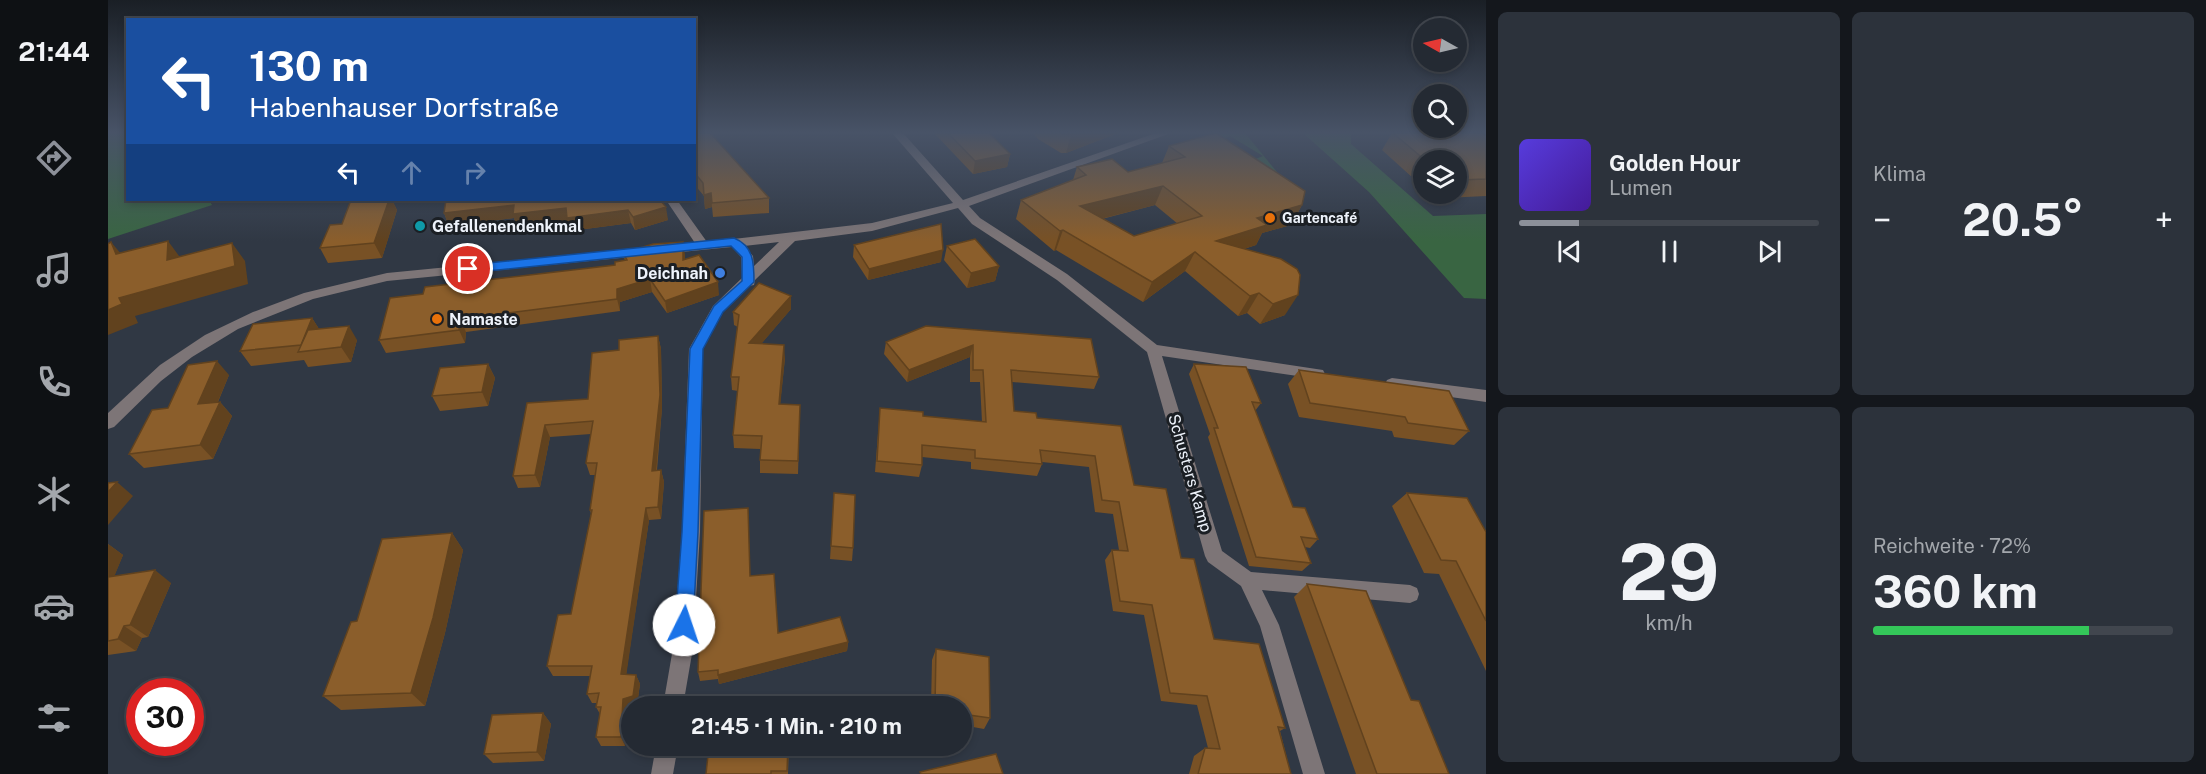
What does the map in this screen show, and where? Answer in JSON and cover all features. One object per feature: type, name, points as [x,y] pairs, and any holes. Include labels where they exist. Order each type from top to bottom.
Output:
[{"type":"street","points":[[930,169],[976,221],[1062,277],[1153,350],[1333,376]]},
{"type":"street","points":[[108,423],[148,382],[187,353],[246,321],[332,289],[387,277],[872,227],[962,204],[1060,169]]},
{"type":"street","points":[[672,201],[703,245]]},
{"type":"street","points":[[675,696],[683,648],[688,567],[696,349],[718,309],[792,237]]},
{"type":"street","points":[[734,242],[747,256],[748,282]]},
{"type":"street","name":"Schusters Kamp","points":[[1153,350],[1214,556],[1248,580],[1269,625],[1314,774]]},
{"type":"street","points":[[1380,382],[1486,396]]},
{"type":"street","points":[[1248,580],[1410,594]]},
{"type":"street","points":[[662,774],[665,756]]},
{"type":"green space","points":[[108,169],[126,169],[126,201],[210,201],[212,205],[108,239]]},
{"type":"green space","points":[[1259,169],[1275,169],[1277,172],[1265,173]]},
{"type":"green space","points":[[1343,169],[1380,169],[1413,198],[1413,204],[1419,204],[1433,216],[1486,214],[1486,299],[1464,298],[1369,192]]},
{"type":"building","points":[[696,169],[743,169],[769,198],[712,203],[711,193],[704,195],[703,183],[696,174]]},
{"type":"building","points":[[1079,169],[1124,169],[1128,172],[1139,169],[1271,169],[1305,191],[1302,205],[1257,218],[1267,225],[1216,241],[1281,259],[1297,269],[1300,275],[1298,295],[1273,304],[1259,293],[1250,296],[1195,252],[1152,282],[1063,230],[1060,231],[1021,200],[1086,175]],"holes":[[[1163,186],[1202,216],[1134,236],[1080,206]]]},
{"type":"building","points":[[1467,169],[1486,169],[1486,179],[1467,180]]},
{"type":"building","points":[[351,201],[389,201],[374,243],[320,248],[330,225],[342,224]]},
{"type":"building","points":[[446,201],[661,201],[666,207],[633,217],[628,210],[567,218],[566,208],[513,214],[514,205],[444,213]]},
{"type":"building","points":[[941,224],[943,250],[869,269],[854,245]]},
{"type":"building","points":[[975,239],[999,266],[971,273],[947,246]]},
{"type":"building","points":[[168,241],[167,260],[232,243],[235,266],[119,298],[122,304],[108,310],[108,244],[111,242],[116,254]]},
{"type":"building","points":[[683,242],[683,260],[699,255],[718,282],[665,301],[650,279],[617,289],[617,299],[460,319],[459,330],[379,340],[390,298],[423,294],[425,287],[615,265],[615,262],[627,260],[623,253],[653,244]]},
{"type":"building","points":[[759,283],[791,296],[749,343],[784,345],[779,404],[800,405],[798,461],[760,460],[762,436],[733,435],[739,377],[731,377],[739,315],[733,312]]},
{"type":"building","points":[[312,318],[301,345],[240,351],[253,324]]},
{"type":"building","points":[[349,326],[341,347],[298,352],[308,330]]},
{"type":"building","points":[[926,326],[1091,339],[1099,377],[1011,370],[1014,411],[1036,413],[1037,418],[1121,426],[1134,485],[1166,489],[1181,558],[1194,559],[1214,639],[1259,644],[1285,728],[1278,727],[1291,774],[1198,774],[1205,748],[1220,749],[1207,696],[1170,693],[1152,605],[1120,601],[1112,550],[1128,551],[1119,502],[1102,500],[1095,456],[1040,450],[1042,464],[975,458],[975,450],[922,445],[922,465],[877,461],[880,408],[923,412],[923,416],[986,422],[983,370],[973,370],[973,345],[909,370],[886,342]]},
{"type":"building","points":[[658,336],[660,395],[652,471],[661,470],[658,507],[646,508],[621,674],[636,675],[633,696],[621,696],[621,737],[596,737],[601,707],[596,707],[599,693],[587,694],[592,666],[547,666],[558,615],[571,614],[592,510],[590,510],[597,463],[586,463],[593,421],[545,425],[535,475],[513,476],[527,403],[588,399],[592,353],[619,350],[619,340]]},
{"type":"building","points":[[217,361],[198,404],[220,402],[200,445],[129,454],[152,410],[168,408],[188,365]]},
{"type":"building","points":[[488,364],[482,392],[432,396],[440,368]]},
{"type":"building","points":[[1194,364],[1246,367],[1261,403],[1252,402],[1293,507],[1305,508],[1318,539],[1301,537],[1311,563],[1256,557],[1214,428],[1218,428]]},
{"type":"building","points":[[1299,370],[1449,391],[1469,431],[1408,423],[1405,417],[1310,403]]},
{"type":"building","points":[[117,482],[108,492],[108,483]]},
{"type":"building","points":[[834,493],[855,495],[853,548],[831,546]]},
{"type":"building","points":[[1407,493],[1467,498],[1486,532],[1486,621],[1456,561],[1441,560]]},
{"type":"building","points":[[748,508],[750,576],[774,574],[778,633],[840,617],[848,642],[718,675],[718,670],[698,672],[704,511]]},
{"type":"building","points":[[452,533],[433,618],[411,693],[323,696],[351,622],[357,621],[382,539]]},
{"type":"building","points":[[155,570],[130,625],[124,626],[118,639],[108,641],[108,577]]},
{"type":"building","points":[[1307,584],[1366,591],[1411,700],[1419,701],[1449,774],[1377,774]]},
{"type":"building","points":[[936,649],[989,657],[990,718],[972,715],[972,696],[935,696]]},
{"type":"building","points":[[543,713],[537,752],[484,754],[492,715]]},
{"type":"building","points":[[996,754],[1003,774],[921,774],[920,772]]},
{"type":"building","points":[[708,756],[788,756],[787,771],[771,771],[771,774],[706,774]]},
{"type":"place","name":"Gartencafé","points":[[1270,218]]},
{"type":"place","name":"Gefallenendenkmal","points":[[420,226]]},
{"type":"place","name":"Deichnah","points":[[720,273]]},
{"type":"place","name":"Namaste","points":[[437,319]]},
{"type":"route","points":[[468,269],[734,242],[747,256],[748,282],[718,309],[696,349],[690,532],[684,625]]}]
